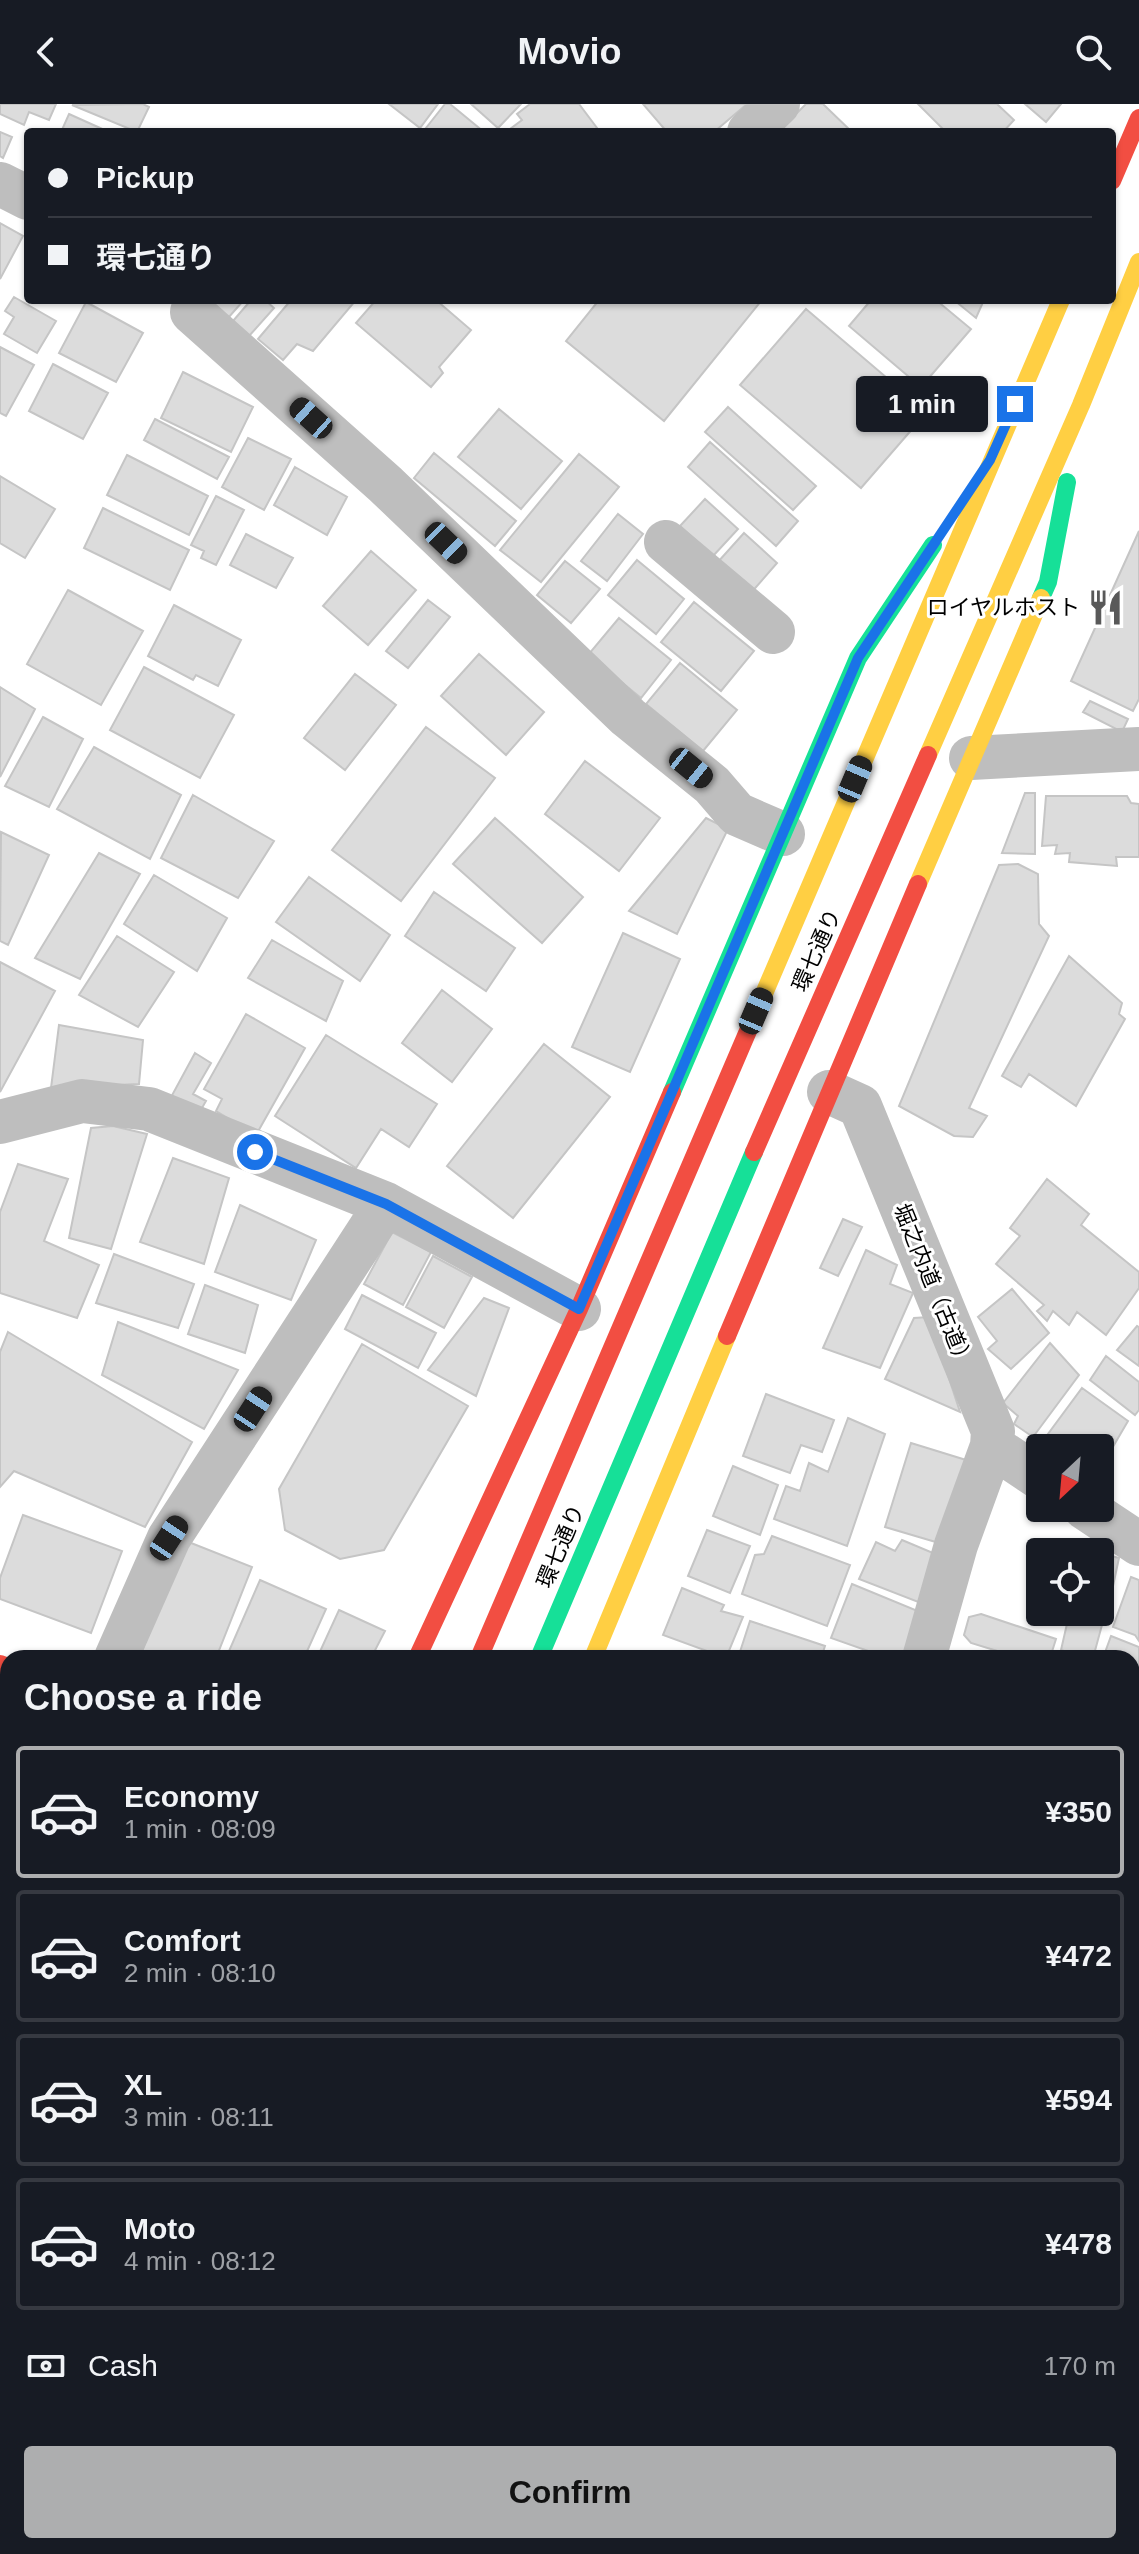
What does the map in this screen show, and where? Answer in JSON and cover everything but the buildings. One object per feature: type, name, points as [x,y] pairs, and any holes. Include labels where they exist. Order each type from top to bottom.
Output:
[{"type":"main road","points":[[1116,172],[1139,118]]},
{"type":"main road","name":"環七通り","points":[[542,1650],[734,1198],[1081,405],[1139,262]]},
{"type":"main road","name":"環七通り","points":[[482,1650],[1059,304]]},
{"type":"main road","points":[[596,1650],[829,1092],[1048,582],[1081,405]]},
{"type":"main road","points":[[421,1650],[579,1309],[858,658],[990,460]]},
{"type":"street","points":[[753,128],[778,104]]},
{"type":"street","points":[[0,184],[24,196]]},
{"type":"street","points":[[192,312],[385,484],[628,717],[712,785],[737,814],[783,834]]},
{"type":"street","points":[[666,542],[773,632]]},
{"type":"street","points":[[971,758],[1139,749]]},
{"type":"street","name":"堀之内道（古道）","points":[[829,1092],[860,1106],[993,1431],[992,1446]]},
{"type":"street","points":[[0,1122],[82,1101],[149,1109],[386,1204],[579,1309]]},
{"type":"street","points":[[120,1650],[169,1538],[386,1204]]},
{"type":"street","points":[[926,1650],[956,1545],[992,1446],[1026,1469]]},
{"type":"street","points":[[1106,1522],[1139,1544]]},
{"type":"traffic: fast","points":[[1041,598],[1048,582],[1067,482]]},
{"type":"traffic: fast","points":[[672,1092],[858,658],[933,545]]},
{"type":"traffic: fast","points":[[542,1650],[754,1152]]},
{"type":"traffic: slow","points":[[928,755],[1081,405],[1139,262]]},
{"type":"traffic: slow","points":[[754,1017],[1059,304]]},
{"type":"traffic: slow","points":[[918,884],[1041,598]]},
{"type":"traffic: slow","points":[[596,1650],[727,1336]]},
{"type":"traffic: jam","points":[[1116,172],[1139,118]]},
{"type":"traffic: jam","points":[[754,1152],[928,755]]},
{"type":"traffic: jam","points":[[727,1336],[918,884]]},
{"type":"traffic: jam","points":[[482,1650],[754,1017]]},
{"type":"traffic: jam","points":[[421,1650],[579,1309],[672,1092]]},
{"type":"place","name":"ロイヤルホスト","points":[[1106,607]]},
{"type":"route","points":[[255,1152],[386,1204],[579,1309],[858,658],[990,460],[1015,404]]}]
